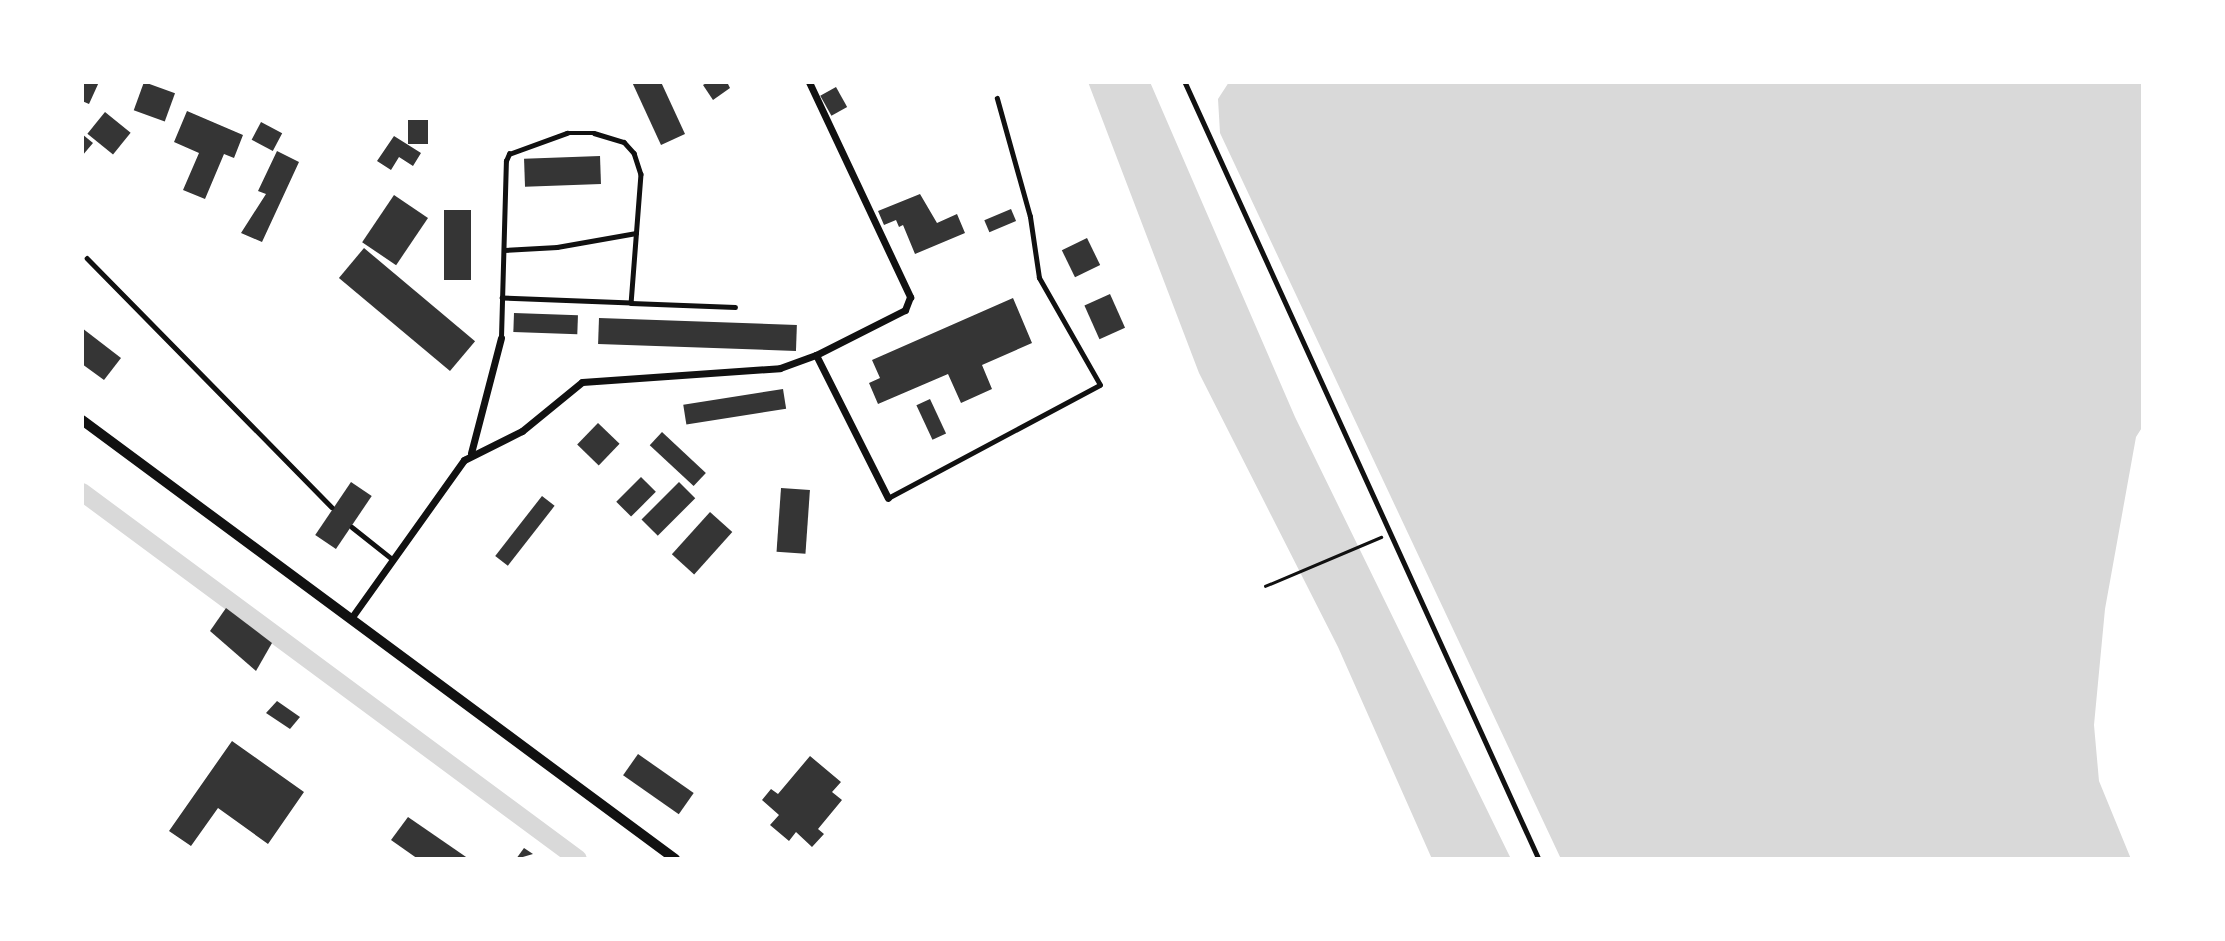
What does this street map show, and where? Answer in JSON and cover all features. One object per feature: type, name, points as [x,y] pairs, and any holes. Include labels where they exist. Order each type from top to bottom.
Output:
[{"type":"street","points":[[471,454],[522,431],[582,382],[780,368],[816,355],[905,310],[910,297],[809,82]]},
{"type":"street","points":[[352,617],[391,558],[471,454],[501,338]]},
{"type":"street","points":[[816,355],[888,498]]},
{"type":"street","points":[[82,420],[352,617],[675,859]]},
{"type":"lane","points":[[1185,82],[1539,859]]},
{"type":"lane","points":[[888,498],[1100,385],[1039,278],[1027,208],[997,99]]},
{"type":"lane","points":[[501,338],[509,154],[566,133],[594,133],[624,142],[635,153],[641,174],[631,303]]},
{"type":"lane","points":[[504,250],[557,247],[636,233]]},
{"type":"lane","points":[[87,258],[332,507]]},
{"type":"lane","points":[[502,299],[735,307]]},
{"type":"lane","points":[[352,527],[391,558]]},
{"type":"path","points":[[1265,586],[1391,533]]},
{"type":"shaded area","points":[[1088,82],[1150,82],[1295,417],[1511,859],[1432,859],[1338,647],[1199,373]]},
{"type":"shaded area","points":[[1229,82],[2143,82],[2143,426],[2136,437],[2105,609],[2094,725],[2099,781],[2131,859],[1561,859],[1220,133],[1218,99]]},
{"type":"building","points":[[82,82],[99,82],[89,104],[82,101]]},
{"type":"building","points":[[144,82],[175,93],[165,121],[134,110]]},
{"type":"building","points":[[632,82],[661,82],[685,134],[661,145]]},
{"type":"building","points":[[708,82],[727,82],[730,88],[713,100],[703,85]]},
{"type":"building","points":[[836,87],[847,107],[831,116],[820,96]]},
{"type":"building","points":[[187,111],[243,135],[234,158],[224,154],[205,199],[183,190],[199,153],[174,142]]},
{"type":"building","points":[[105,112],[131,133],[113,155],[87,134]]},
{"type":"building","points":[[408,120],[428,120],[428,144],[408,144]]},
{"type":"building","points":[[261,122],[282,133],[273,151],[252,140]]},
{"type":"building","points":[[82,134],[93,143],[82,156]]},
{"type":"building","points":[[394,136],[421,153],[413,166],[399,157],[391,170],[377,161]]},
{"type":"building","points":[[277,151],[299,162],[262,242],[241,233],[266,194],[258,191]]},
{"type":"building","points":[[600,156],[601,184],[525,187],[524,159]]},
{"type":"building","points":[[920,194],[937,223],[957,214],[965,233],[915,254],[903,225],[899,227],[896,220],[884,225],[878,211]]},
{"type":"building","points":[[394,195],[428,218],[396,265],[362,242]]},
{"type":"building","points":[[1011,209],[1016,221],[989,232],[984,220]]},
{"type":"building","points":[[444,210],[471,210],[471,280],[444,280]]},
{"type":"building","points":[[1087,238],[1100,265],[1075,277],[1062,250]]},
{"type":"building","points":[[364,248],[475,341],[450,371],[339,278]]},
{"type":"building","points":[[1110,294],[1125,328],[1099,339],[1084,305]]},
{"type":"building","points":[[1013,298],[1032,343],[982,365],[992,389],[961,403],[948,374],[878,404],[869,383],[880,378],[872,360]]},
{"type":"building","points":[[514,313],[578,315],[577,334],[513,332]]},
{"type":"building","points":[[599,318],[797,325],[796,351],[598,344]]},
{"type":"building","points":[[82,328],[121,358],[104,380],[82,364]]},
{"type":"building","points":[[783,389],[786,409],[686,425],[683,405]]},
{"type":"building","points":[[930,399],[946,433],[932,440],[916,405]]},
{"type":"building","points":[[598,423],[620,444],[599,465],[577,445]]},
{"type":"building","points":[[662,432],[706,473],[694,486],[650,445]]},
{"type":"building","points":[[641,477],[656,492],[631,517],[616,502]]},
{"type":"building","points":[[351,482],[372,496],[336,549],[315,535]]},
{"type":"building","points":[[679,482],[695,498],[658,536],[642,519]]},
{"type":"building","points":[[781,488],[810,490],[805,554],[777,552]]},
{"type":"building","points":[[542,496],[555,506],[508,566],[495,556]]},
{"type":"building","points":[[710,512],[732,532],[694,574],[672,554]]},
{"type":"building","points":[[226,608],[272,643],[256,671],[210,631]]},
{"type":"building","points":[[277,701],[300,717],[290,729],[266,713]]},
{"type":"building","points":[[232,741],[304,792],[268,844],[218,808],[191,846],[169,831]]},
{"type":"building","points":[[638,754],[694,793],[679,814],[623,775]]},
{"type":"building","points":[[810,756],[841,782],[832,792],[842,800],[818,829],[824,834],[812,847],[796,832],[789,841],[770,825],[779,815],[762,800],[771,789],[778,794]]},
{"type":"building","points":[[408,817],[469,859],[418,859],[391,840]]},
{"type":"building","points":[[524,848],[533,854],[516,859]]},
{"type":"waterway","points":[[82,492],[578,859]]}]
